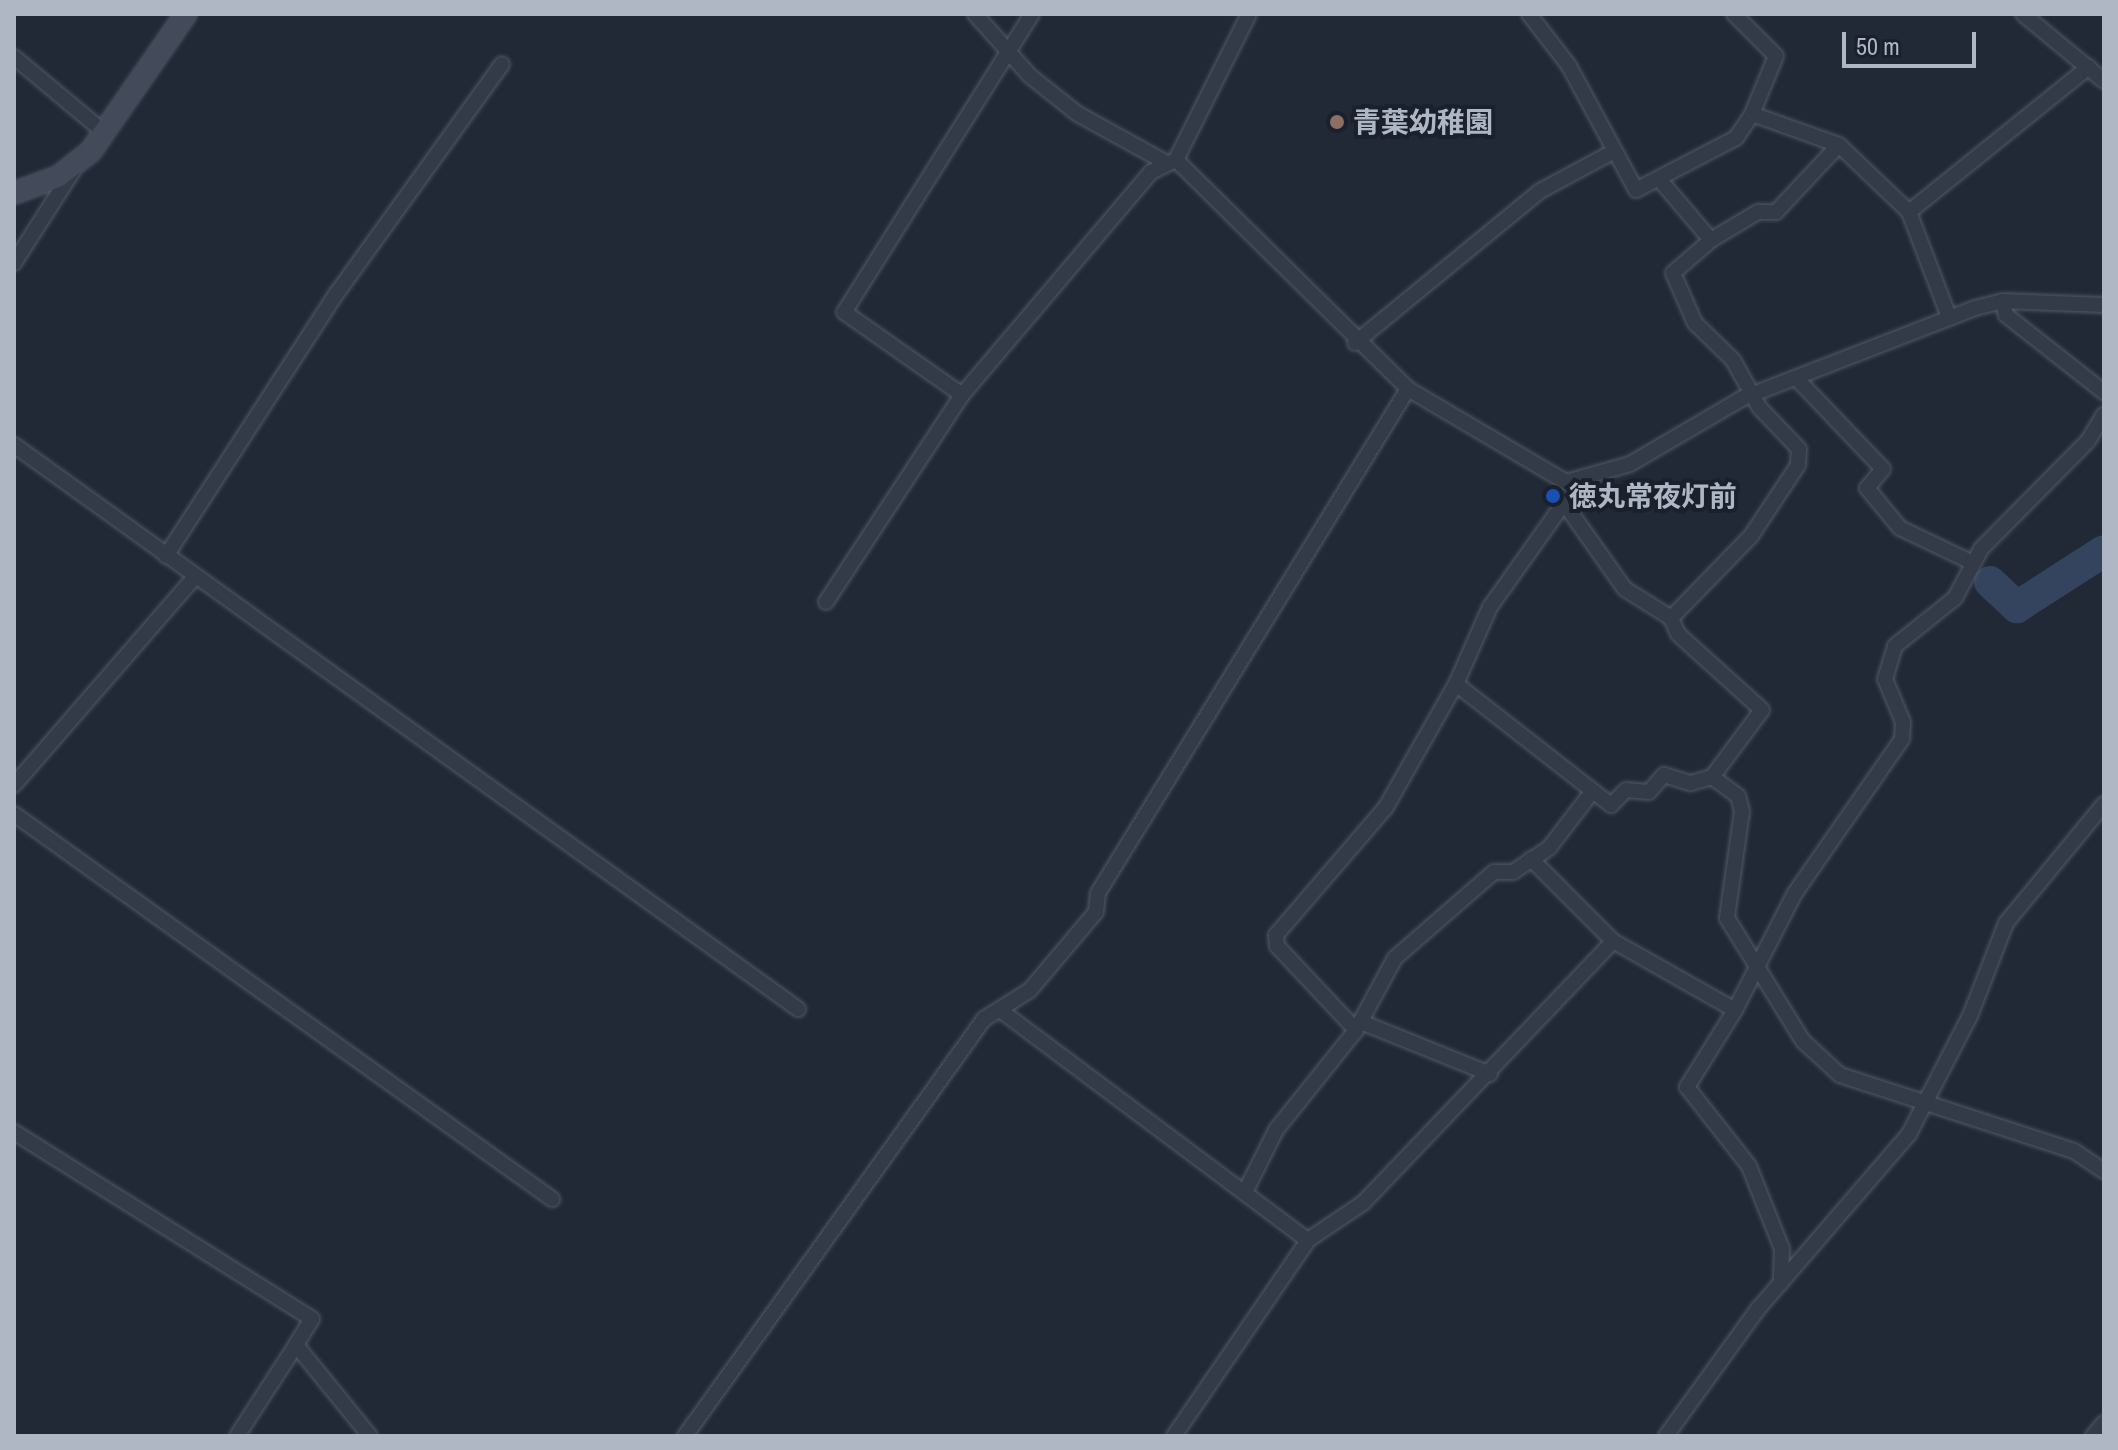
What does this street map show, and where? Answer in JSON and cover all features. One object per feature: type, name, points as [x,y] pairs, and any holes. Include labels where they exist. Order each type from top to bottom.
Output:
[{"type":"main road","points":[[14,193],[77,166],[106,134],[186,14]]},
{"type":"street","points":[[975,14],[1007,52],[1078,114],[1169,161],[1355,343],[1408,389],[1566,482],[1630,464],[1754,396],[1949,317],[2003,301],[2104,305]]},
{"type":"street","points":[[962,395],[844,312],[1032,14]]},
{"type":"street","points":[[826,602],[962,395],[1169,161],[1249,14]]},
{"type":"street","points":[[1529,14],[1569,66],[1611,153],[1636,190],[1736,138],[1752,114],[1776,56],[1734,14]]},
{"type":"street","points":[[2023,14],[2104,81]]},
{"type":"street","points":[[14,57],[106,134]]},
{"type":"street","points":[[166,556],[337,293],[502,64]]},
{"type":"street","points":[[1909,212],[2089,67]]},
{"type":"street","points":[[1752,114],[1839,145],[1909,212],[1949,317]]},
{"type":"street","points":[[1671,618],[1751,536],[1798,465],[1793,438],[1754,396],[1733,360],[1695,323],[1673,273],[1711,240],[1758,212],[1776,212],[1839,145]]},
{"type":"street","points":[[1355,343],[1540,191],[1611,153]]},
{"type":"street","points":[[14,263],[77,166]]},
{"type":"street","points":[[1659,179],[1711,240]]},
{"type":"street","points":[[2003,301],[2006,315],[2104,392]]},
{"type":"street","points":[[1797,379],[1883,469],[1867,488],[1900,528],[1973,563]]},
{"type":"street","points":[[685,1436],[984,1019],[1030,990],[1096,912],[1098,893],[1408,389]]},
{"type":"street","points":[[1780,1287],[1782,1249],[1749,1166],[1687,1087],[1735,1010],[1795,893],[1902,739],[1903,722],[1885,679],[1895,646],[1955,598],[1973,563],[2088,441],[2104,414]]},
{"type":"street","points":[[14,445],[798,1009]]},
{"type":"street","points":[[1490,1074],[1358,1026],[1277,946],[1276,935],[1386,807],[1456,684],[1511,572],[1564,503],[1566,482]]},
{"type":"street","points":[[1456,684],[1534,738],[1592,792],[1611,805],[1626,790],[1649,792],[1664,775],[1691,783],[1712,777],[1762,710],[1678,634],[1671,618],[1625,589],[1564,503]]},
{"type":"street","points":[[14,785],[195,577]]},
{"type":"street","points":[[1712,777],[1741,802],[1727,918],[1803,1041],[1840,1075],[2074,1151],[2104,1171]]},
{"type":"street","points":[[1245,1192],[1276,1130],[1358,1026],[1395,958],[1494,872],[1513,872],[1531,859],[1570,825],[1592,792]]},
{"type":"street","points":[[1666,1436],[1780,1287],[1927,1105],[2006,923],[2104,804]]},
{"type":"street","points":[[14,814],[552,1199]]},
{"type":"street","points":[[1531,859],[1613,941],[1735,1010]]},
{"type":"street","points":[[1174,1436],[1308,1240],[1363,1203],[1490,1074],[1613,941]]},
{"type":"street","points":[[1000,1010],[1245,1192],[1247,1200],[1308,1240]]},
{"type":"street","points":[[14,1132],[312,1319],[237,1436]]},
{"type":"street","points":[[296,1345],[370,1436]]},
{"type":"street","points":[[2093,1436],[2104,1423]]},
{"type":"waterway","points":[[1990,582],[2017,607],[2104,551]]},
{"type":"place","name":"青葉幼稚園","points":[[1337,122]]},
{"type":"place","name":"徳丸常夜灯前","points":[[1553,496]]}]
